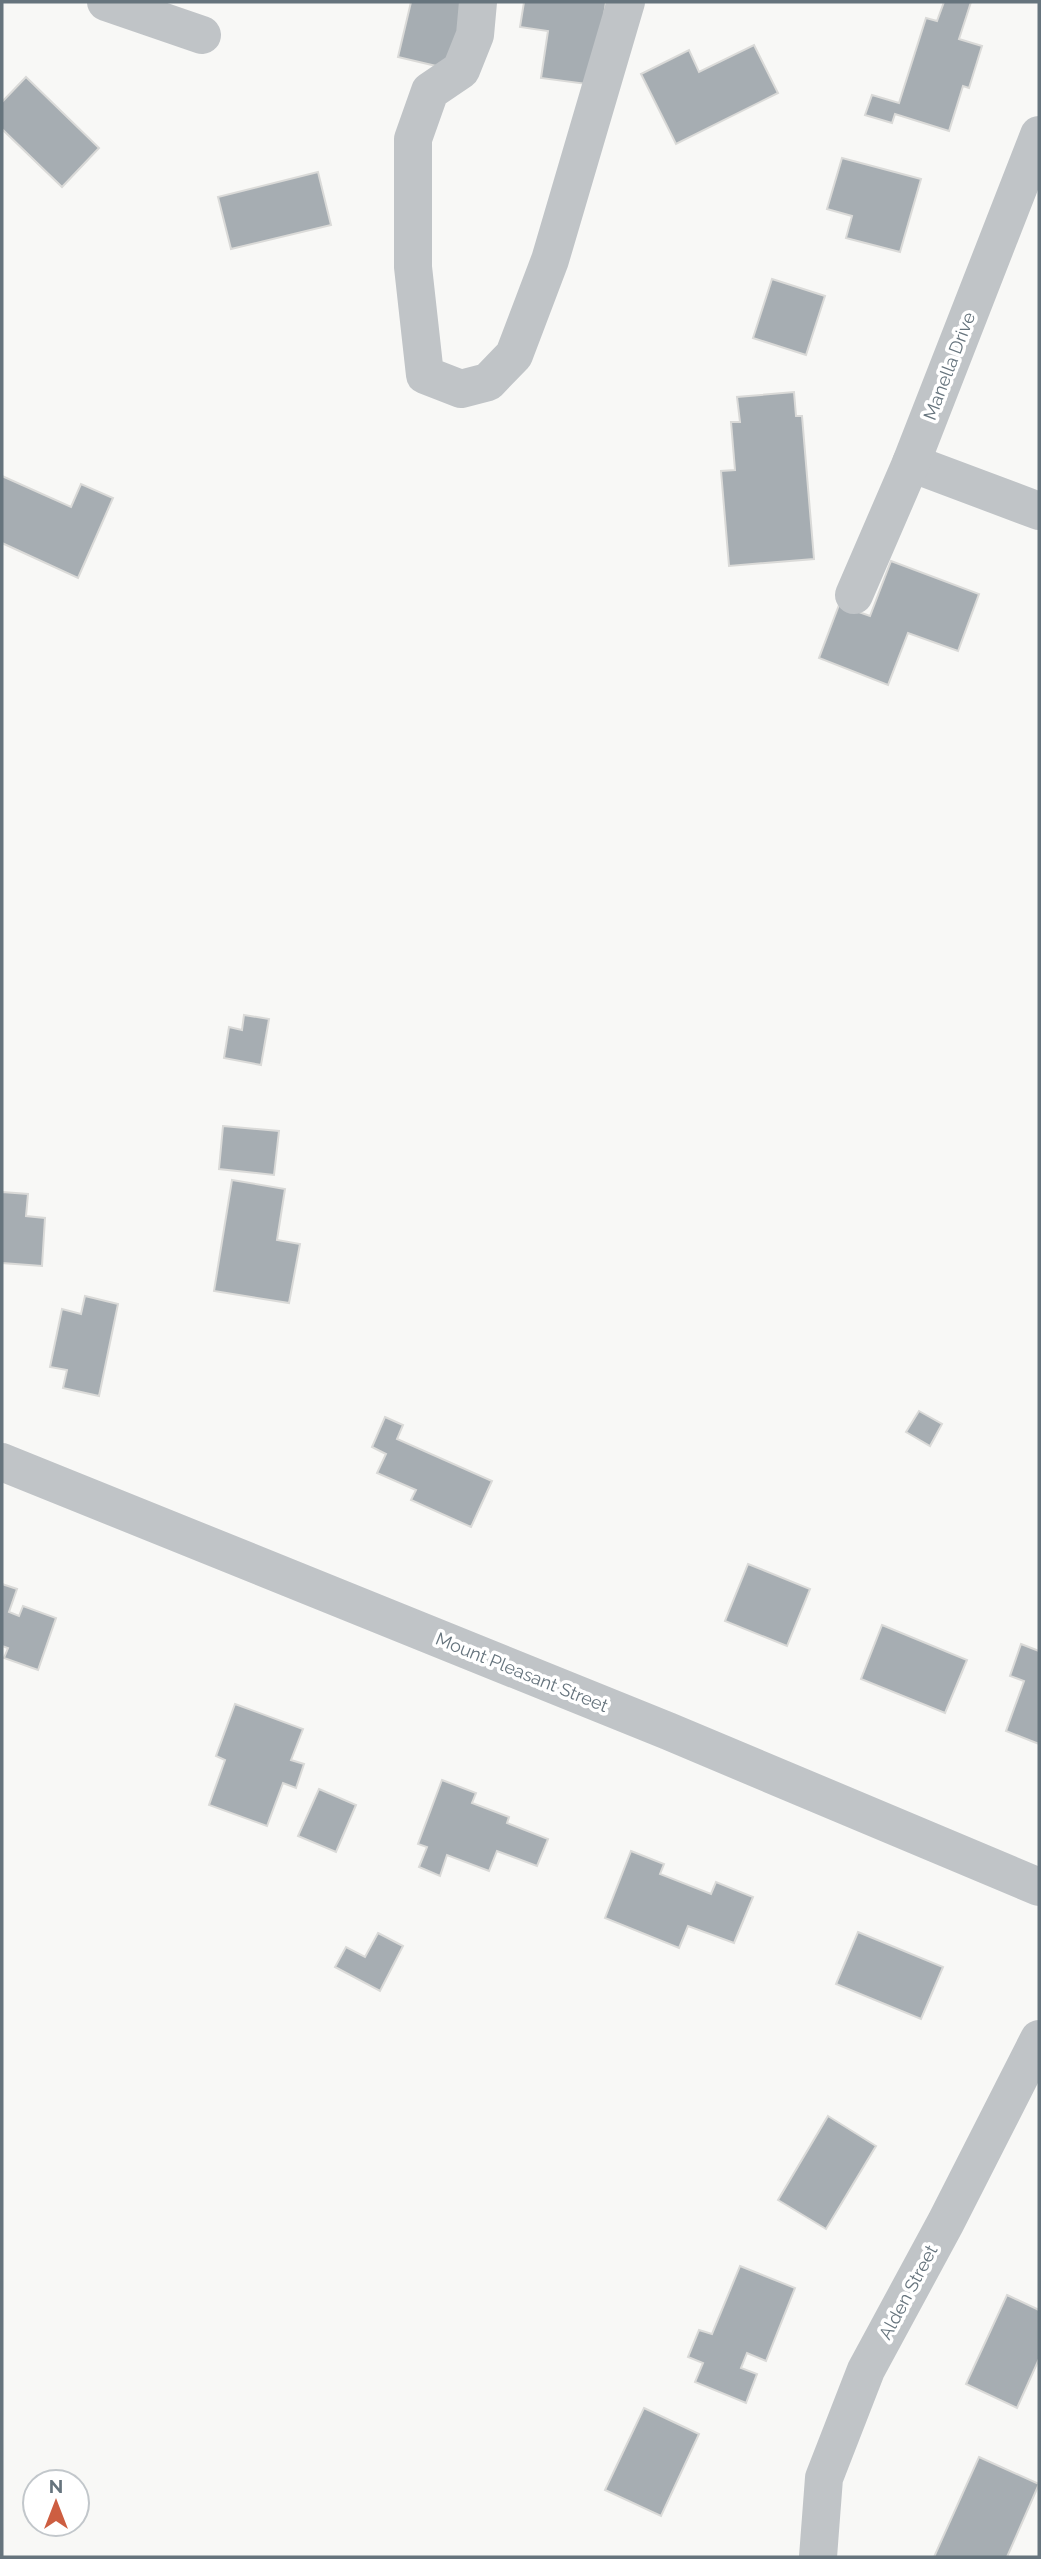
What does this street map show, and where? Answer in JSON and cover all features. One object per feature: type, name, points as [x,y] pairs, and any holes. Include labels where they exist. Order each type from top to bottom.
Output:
[{"type":"street","points":[[106,2],[202,35]]},
{"type":"street","points":[[478,2],[475,35],[461,70],[430,91],[414,139],[414,267],[425,375],[461,389],[488,382],[514,355],[550,260],[626,2]]},
{"type":"street","name":"Manella Drive","points":[[854,595],[911,463],[1039,135]]},
{"type":"street","points":[[911,463],[1039,511]]},
{"type":"street","name":"Mount Pleasant Street","points":[[2,1462],[668,1731],[1039,1887]]},
{"type":"street","name":"Alden Street","points":[[818,2557],[824,2478],[866,2370],[946,2222],[1039,2039]]},
{"type":"building","points":[[411,2],[465,2],[449,69],[398,57]]},
{"type":"building","points":[[524,2],[606,2],[594,85],[541,78],[548,31],[520,27]]},
{"type":"building","points":[[944,2],[971,2],[959,39],[982,46],[969,88],[963,86],[949,131],[895,114],[892,123],[865,115],[872,95],[899,103],[926,18],[937,21]]},
{"type":"building","points":[[754,45],[778,93],[676,144],[641,74],[689,50],[699,72]]},
{"type":"building","points":[[26,77],[99,148],[62,187],[2,129],[2,102]]},
{"type":"building","points":[[842,158],[921,179],[900,252],[846,238],[852,216],[827,209]]},
{"type":"building","points":[[318,172],[331,225],[231,249],[218,197]]},
{"type":"building","points":[[772,279],[825,296],[806,355],[753,338]]},
{"type":"building","points":[[794,392],[796,416],[802,416],[814,559],[729,566],[721,471],[735,470],[731,422],[740,422],[737,397]]},
{"type":"building","points":[[2,476],[71,507],[81,484],[113,498],[78,578],[2,543]]},
{"type":"building","points":[[891,561],[979,594],[958,651],[908,633],[888,685],[819,658],[839,605],[870,616]]},
{"type":"building","points":[[244,1015],[269,1019],[261,1065],[224,1058],[229,1027],[242,1030]]},
{"type":"building","points":[[223,1126],[279,1131],[274,1175],[219,1169]]},
{"type":"building","points":[[232,1180],[285,1189],[277,1240],[300,1244],[289,1303],[214,1291]]},
{"type":"building","points":[[2,1192],[28,1194],[26,1216],[45,1218],[42,1266],[2,1263]]},
{"type":"building","points":[[85,1296],[118,1304],[99,1396],[63,1388],[67,1370],[50,1367],[62,1309],[81,1314]]},
{"type":"building","points":[[919,1411],[942,1424],[930,1446],[906,1432]]},
{"type":"building","points":[[385,1417],[403,1425],[397,1439],[492,1481],[471,1527],[411,1500],[416,1490],[377,1473],[386,1454],[372,1447]]},
{"type":"building","points":[[748,1564],[810,1589],[787,1646],[725,1621]]},
{"type":"building","points":[[2,1584],[17,1589],[9,1612],[19,1616],[23,1606],[56,1618],[38,1670],[4,1658],[8,1648],[2,1646]]},
{"type":"building","points":[[882,1625],[967,1660],[945,1713],[861,1679]]},
{"type":"building","points":[[1021,1644],[1039,1651],[1039,1744],[1006,1731],[1024,1681],[1010,1676]]},
{"type":"building","points":[[235,1704],[303,1729],[291,1760],[304,1764],[296,1788],[283,1783],[267,1826],[209,1805],[225,1760],[216,1756]]},
{"type":"building","points":[[442,1780],[476,1793],[472,1803],[509,1817],[507,1823],[548,1839],[537,1866],[497,1851],[489,1871],[447,1855],[440,1876],[419,1867],[427,1847],[418,1844]]},
{"type":"building","points":[[319,1789],[356,1805],[336,1852],[298,1836]]},
{"type":"building","points":[[631,1851],[664,1864],[660,1874],[711,1894],[716,1882],[753,1897],[734,1943],[688,1926],[679,1948],[605,1918]]},
{"type":"building","points":[[858,1932],[943,1967],[921,2019],[836,1984]]},
{"type":"building","points":[[378,1933],[403,1946],[380,1991],[335,1967],[346,1947],[365,1957]]},
{"type":"building","points":[[828,2116],[876,2146],[826,2229],[778,2200]]},
{"type":"building","points":[[740,2266],[795,2288],[766,2361],[747,2353],[741,2368],[757,2374],[746,2403],[695,2382],[703,2363],[688,2357],[699,2330],[712,2334]]},
{"type":"building","points":[[1007,2295],[1039,2310],[1039,2359],[1017,2408],[966,2384]]},
{"type":"building","points":[[644,2408],[699,2434],[661,2516],[605,2490]]},
{"type":"building","points":[[979,2457],[1039,2484],[1007,2557],[934,2557]]}]
